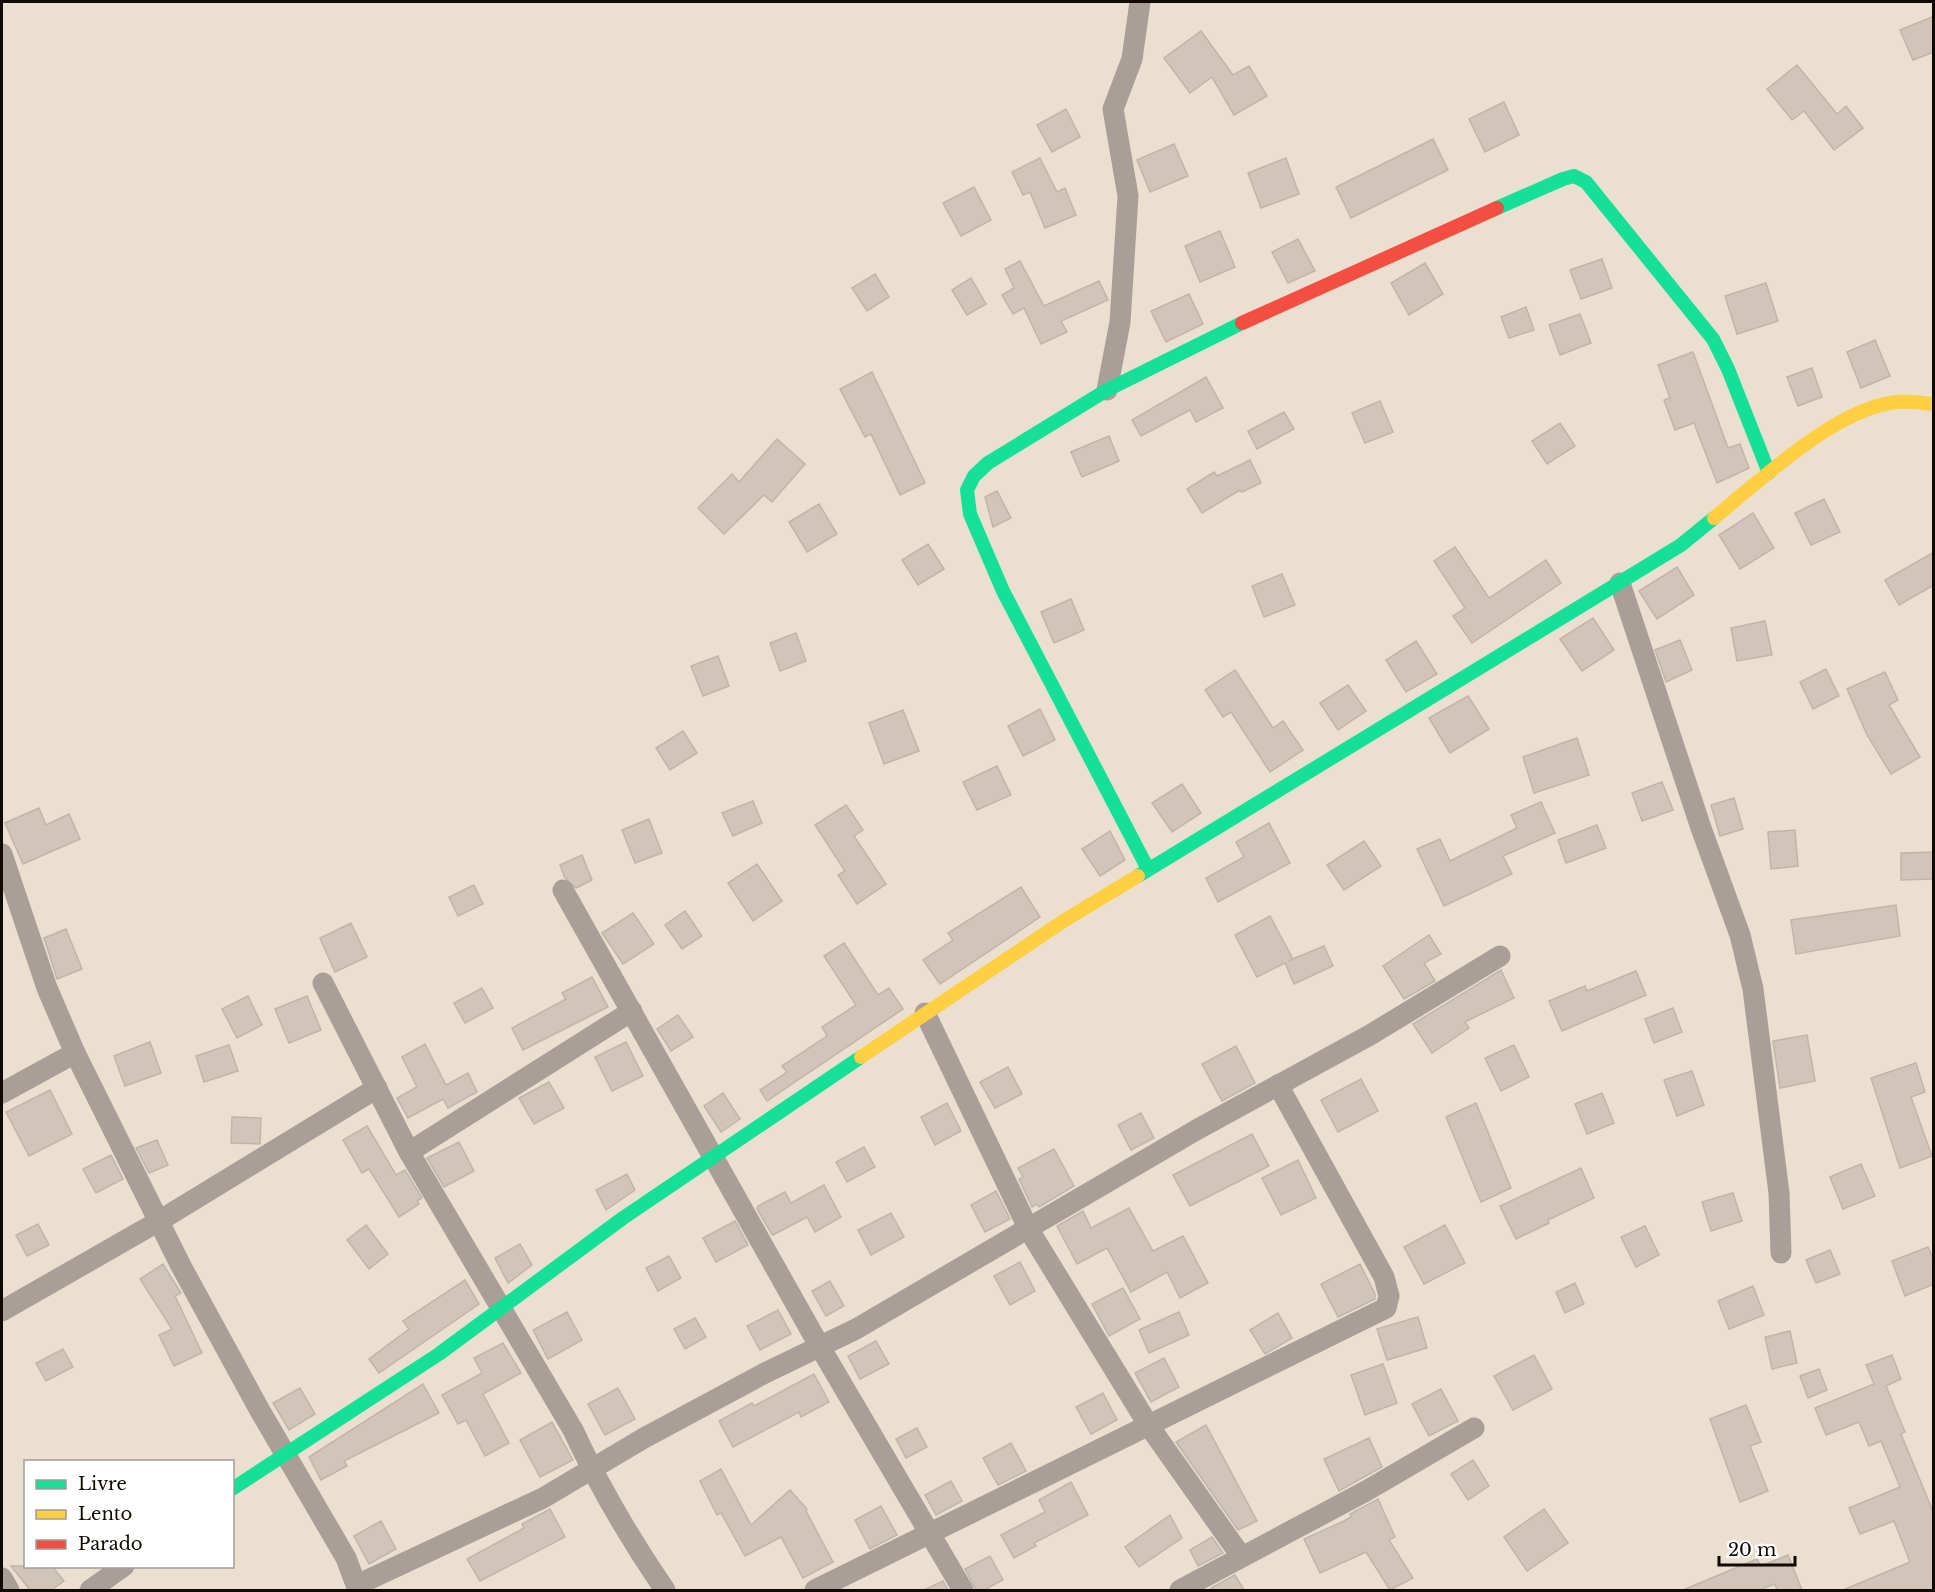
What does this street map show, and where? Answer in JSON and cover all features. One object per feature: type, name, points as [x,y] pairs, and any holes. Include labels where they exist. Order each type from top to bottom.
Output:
[{"type":"street","points":[[1107,390],[1120,322],[1128,196],[1113,109],[1132,59],[1140,2]]},
{"type":"street","points":[[1148,869],[1003,591],[969,514],[967,490],[974,476],[988,463],[1107,390],[1285,302],[1574,176],[1586,182],[1713,339],[1728,369],[1769,473]]},
{"type":"street","points":[[234,1488],[439,1354],[624,1218],[1065,920],[1681,545],[1813,438],[1853,416],[1896,402],[1934,404]]},
{"type":"street","points":[[1620,583],[1701,828],[1740,935],[1753,989],[1779,1192],[1781,1253]]},
{"type":"street","points":[[2,854],[47,988],[75,1053],[159,1221],[284,1453],[346,1558],[358,1588],[543,1498],[654,1432],[856,1329],[1029,1230],[1198,1129],[1370,1035],[1500,956]]},
{"type":"street","points":[[563,890],[820,1347],[963,1590]]},
{"type":"street","points":[[323,983],[409,1152],[573,1430],[591,1469],[640,1554],[665,1590]]},
{"type":"street","points":[[409,1152],[632,1011]]},
{"type":"street","points":[[925,1013],[1029,1230],[1149,1426],[1241,1556]]},
{"type":"street","points":[[2,1093],[75,1053]]},
{"type":"street","points":[[815,1590],[1386,1308],[1389,1296],[1384,1277],[1278,1086]]},
{"type":"street","points":[[2,1311],[159,1221],[376,1088]]},
{"type":"street","points":[[1180,1590],[1366,1491],[1474,1428]]},
{"type":"street","points":[[90,1590],[121,1568]]},
{"type":"street","points":[[2,1578],[9,1590]]},
{"type":"building","points":[[1934,16],[1934,52],[1913,60],[1900,30]]},
{"type":"building","points":[[1201,31],[1233,75],[1249,66],[1267,96],[1234,115],[1212,77],[1190,93],[1164,58]]},
{"type":"building","points":[[1797,65],[1837,114],[1846,106],[1863,128],[1834,150],[1804,111],[1792,120],[1767,89]]},
{"type":"building","points":[[1504,102],[1519,135],[1485,152],[1469,119]]},
{"type":"building","points":[[1066,109],[1080,137],[1052,152],[1037,125]]},
{"type":"building","points":[[1433,139],[1448,170],[1351,218],[1336,187]]},
{"type":"building","points":[[1174,144],[1188,176],[1150,192],[1137,160]]},
{"type":"building","points":[[1040,158],[1057,192],[1065,188],[1076,215],[1045,228],[1030,192],[1023,195],[1012,172]]},
{"type":"building","points":[[1286,158],[1299,194],[1261,208],[1248,173]]},
{"type":"building","points":[[974,187],[991,220],[961,236],[943,203]]},
{"type":"building","points":[[1220,231],[1235,267],[1200,282],[1185,246]]},
{"type":"building","points":[[1298,239],[1315,271],[1288,283],[1272,252]]},
{"type":"building","points":[[1602,259],[1612,288],[1581,299],[1570,270]]},
{"type":"building","points":[[1020,261],[1044,306],[1099,281],[1108,300],[1061,321],[1067,332],[1041,344],[1024,308],[1013,314],[1002,295],[1014,288],[1005,269]]},
{"type":"building","points":[[1425,263],[1443,294],[1409,315],[1391,283]]},
{"type":"building","points":[[875,274],[889,297],[867,311],[852,288]]},
{"type":"building","points":[[971,278],[986,304],[967,315],[952,290]]},
{"type":"building","points":[[1766,283],[1778,321],[1737,334],[1725,296]]},
{"type":"building","points":[[1189,294],[1203,324],[1166,342],[1151,311]]},
{"type":"building","points":[[1526,307],[1534,330],[1509,338],[1501,317]]},
{"type":"building","points":[[1580,314],[1591,343],[1560,355],[1549,325]]},
{"type":"building","points":[[1875,340],[1890,376],[1861,388],[1847,352]]},
{"type":"building","points":[[1693,352],[1728,448],[1740,444],[1749,468],[1717,483],[1694,423],[1675,430],[1664,400],[1670,398],[1658,365]]},
{"type":"building","points":[[1812,368],[1822,397],[1798,406],[1787,377]]},
{"type":"building","points":[[872,372],[925,483],[900,495],[871,434],[865,437],[840,389]]},
{"type":"building","points":[[1206,377],[1223,408],[1196,422],[1190,410],[1141,436],[1132,420]]},
{"type":"building","points":[[1380,401],[1393,432],[1365,443],[1352,413]]},
{"type":"building","points":[[1284,412],[1294,429],[1257,449],[1248,431]]},
{"type":"building","points":[[1560,423],[1575,446],[1547,464],[1532,441]]},
{"type":"building","points":[[1109,436],[1119,461],[1082,477],[1071,452]]},
{"type":"building","points":[[777,439],[805,464],[772,502],[764,495],[724,534],[698,508],[732,474],[739,482]]},
{"type":"building","points":[[1250,460],[1261,483],[1242,492],[1240,490],[1202,513],[1187,489],[1214,472],[1217,476]]},
{"type":"building","points":[[997,491],[1011,518],[993,527],[985,497]]},
{"type":"building","points":[[1824,499],[1840,532],[1811,545],[1795,513]]},
{"type":"building","points":[[819,504],[837,534],[807,552],[789,522]]},
{"type":"building","points":[[1753,513],[1774,548],[1740,569],[1719,535]]},
{"type":"building","points":[[928,544],[944,569],[918,585],[902,560]]},
{"type":"building","points":[[1455,547],[1489,598],[1546,560],[1561,583],[1472,643],[1453,616],[1465,608],[1434,561]]},
{"type":"building","points":[[1934,552],[1934,585],[1899,605],[1885,580]]},
{"type":"building","points":[[1677,567],[1694,595],[1657,619],[1639,591]]},
{"type":"building","points":[[1282,574],[1295,605],[1264,617],[1252,586]]},
{"type":"building","points":[[1071,599],[1084,630],[1054,643],[1041,612]]},
{"type":"building","points":[[1593,618],[1614,650],[1582,671],[1560,639]]},
{"type":"building","points":[[1765,621],[1772,655],[1737,661],[1731,628]]},
{"type":"building","points":[[796,633],[806,661],[780,671],[770,643]]},
{"type":"building","points":[[1680,640],[1692,670],[1666,682],[1655,650]]},
{"type":"building","points":[[1416,641],[1437,674],[1406,692],[1386,660]]},
{"type":"building","points":[[718,656],[729,686],[703,696],[691,666]]},
{"type":"building","points":[[1826,669],[1839,696],[1813,709],[1800,682]]},
{"type":"building","points":[[1235,670],[1273,728],[1283,721],[1303,750],[1270,772],[1231,712],[1223,717],[1205,690]]},
{"type":"building","points":[[1885,672],[1898,700],[1889,705],[1920,757],[1891,774],[1867,735],[1847,689]]},
{"type":"building","points":[[1348,685],[1366,711],[1338,730],[1320,703]]},
{"type":"building","points":[[1468,696],[1489,729],[1450,753],[1429,718]]},
{"type":"building","points":[[1040,709],[1055,740],[1023,756],[1008,726]]},
{"type":"building","points":[[903,710],[919,751],[884,764],[869,723]]},
{"type":"building","points":[[683,731],[697,753],[670,770],[656,748]]},
{"type":"building","points":[[1577,738],[1589,775],[1534,793],[1523,757]]},
{"type":"building","points":[[997,766],[1011,795],[977,810],[963,782]]},
{"type":"building","points":[[1662,782],[1673,810],[1642,821],[1632,793]]},
{"type":"building","points":[[1182,784],[1201,813],[1172,832],[1152,803]]},
{"type":"building","points":[[1734,798],[1743,829],[1720,836],[1711,805]]},
{"type":"building","points":[[753,801],[762,823],[733,836],[722,813]]},
{"type":"building","points":[[1541,802],[1555,833],[1503,856],[1512,874],[1444,906],[1417,849],[1440,839],[1450,861],[1517,828],[1511,815]]},
{"type":"building","points":[[846,805],[863,830],[854,836],[886,884],[857,904],[838,875],[845,871],[815,825]]},
{"type":"building","points":[[39,808],[46,825],[69,814],[80,839],[23,864],[5,823]]},
{"type":"building","points":[[649,819],[662,853],[635,863],[622,830]]},
{"type":"building","points":[[1269,823],[1290,863],[1218,902],[1206,878],[1244,857],[1236,842]]},
{"type":"building","points":[[1597,825],[1606,848],[1566,863],[1558,840]]},
{"type":"building","points":[[1795,830],[1798,866],[1771,869],[1768,832]]},
{"type":"building","points":[[1110,831],[1125,860],[1100,876],[1082,849]]},
{"type":"building","points":[[1364,841],[1381,866],[1344,890],[1327,865]]},
{"type":"building","points":[[1934,852],[1934,879],[1901,880],[1901,853]]},
{"type":"building","points":[[582,855],[592,880],[576,888],[565,878],[560,865]]},
{"type":"building","points":[[757,864],[782,901],[753,921],[728,883]]},
{"type":"building","points":[[474,885],[483,904],[458,916],[449,897]]},
{"type":"building","points":[[1021,887],[1040,917],[940,984],[923,960],[953,940],[948,933]]},
{"type":"building","points":[[1896,905],[1900,936],[1796,954],[1791,920]]},
{"type":"building","points":[[685,911],[702,936],[682,949],[665,925]]},
{"type":"building","points":[[633,913],[654,944],[623,964],[602,933]]},
{"type":"building","points":[[1270,916],[1293,959],[1324,946],[1333,966],[1294,984],[1285,963],[1257,977],[1235,935]]},
{"type":"building","points":[[351,923],[367,957],[335,972],[320,938]]},
{"type":"building","points":[[66,929],[82,969],[57,979],[44,938]]},
{"type":"building","points":[[1429,935],[1441,954],[1424,963],[1435,981],[1404,999],[1383,966]]},
{"type":"building","points":[[844,943],[878,995],[889,988],[903,1009],[767,1101],[760,1090],[787,1072],[782,1066],[827,1036],[822,1027],[856,1005],[824,956]]},
{"type":"building","points":[[1501,970],[1514,998],[1465,1022],[1469,1028],[1432,1053],[1413,1024]]},
{"type":"building","points":[[1636,971],[1646,995],[1562,1031],[1549,1001],[1585,986],[1587,991]]},
{"type":"building","points":[[592,977],[608,1007],[523,1050],[512,1028],[566,999],[562,993]]},
{"type":"building","points":[[482,988],[493,1008],[465,1023],[454,1003]]},
{"type":"building","points":[[248,996],[262,1025],[237,1038],[222,1009]]},
{"type":"building","points":[[307,996],[321,1030],[289,1043],[275,1009]]},
{"type":"building","points":[[1673,1008],[1682,1032],[1654,1043],[1645,1019]]},
{"type":"building","points":[[678,1015],[693,1037],[671,1051],[657,1029]]},
{"type":"building","points":[[1807,1035],[1815,1081],[1780,1088],[1773,1041]]},
{"type":"building","points":[[150,1042],[161,1073],[125,1086],[114,1056]]},
{"type":"building","points":[[626,1042],[643,1076],[612,1091],[595,1057]]},
{"type":"building","points":[[425,1044],[446,1085],[468,1073],[477,1092],[448,1108],[443,1099],[408,1118],[397,1098],[417,1087],[402,1057]]},
{"type":"building","points":[[229,1045],[238,1071],[204,1082],[196,1056]]},
{"type":"building","points":[[1514,1045],[1529,1077],[1501,1091],[1485,1058]]},
{"type":"building","points":[[1236,1046],[1255,1083],[1222,1101],[1202,1064]]},
{"type":"building","points":[[1916,1063],[1925,1092],[1911,1097],[1932,1156],[1900,1168],[1871,1078]]},
{"type":"building","points":[[1008,1067],[1022,1094],[995,1108],[980,1082]]},
{"type":"building","points":[[1692,1071],[1704,1105],[1677,1116],[1664,1080]]},
{"type":"building","points":[[1361,1079],[1378,1111],[1338,1132],[1321,1100]]},
{"type":"building","points":[[549,1082],[564,1108],[534,1124],[519,1098]]},
{"type":"building","points":[[50,1090],[72,1134],[29,1156],[6,1112]]},
{"type":"building","points":[[723,1093],[740,1119],[721,1132],[704,1106]]},
{"type":"building","points":[[1602,1093],[1614,1123],[1587,1134],[1575,1104]]},
{"type":"building","points":[[947,1103],[961,1131],[935,1145],[921,1117]]},
{"type":"building","points":[[1476,1103],[1511,1188],[1481,1202],[1446,1117]]},
{"type":"building","points":[[1141,1113],[1154,1138],[1131,1150],[1118,1125]]},
{"type":"building","points":[[232,1117],[261,1118],[260,1144],[231,1143]]},
{"type":"building","points":[[367,1126],[396,1175],[405,1170],[422,1198],[417,1201],[419,1204],[399,1217],[369,1169],[362,1173],[343,1140]]},
{"type":"building","points":[[1252,1134],[1269,1166],[1190,1206],[1173,1175]]},
{"type":"building","points":[[157,1140],[168,1165],[149,1173],[136,1148]]},
{"type":"building","points":[[459,1142],[474,1171],[444,1187],[427,1158]]},
{"type":"building","points":[[864,1147],[875,1167],[847,1182],[836,1162]]},
{"type":"building","points":[[1054,1149],[1074,1186],[1039,1207],[1037,1204],[1032,1207],[1019,1179],[1023,1177],[1018,1168]]},
{"type":"building","points":[[111,1155],[123,1179],[96,1193],[83,1169]]},
{"type":"building","points":[[1298,1160],[1316,1198],[1281,1215],[1262,1178]]},
{"type":"building","points":[[1861,1164],[1875,1196],[1843,1209],[1830,1177]]},
{"type":"building","points":[[1581,1168],[1594,1198],[1548,1220],[1549,1223],[1516,1239],[1500,1206]]},
{"type":"building","points":[[627,1174],[635,1190],[606,1210],[596,1190]]},
{"type":"building","points":[[824,1185],[841,1217],[815,1232],[807,1217],[773,1235],[771,1233],[757,1209],[758,1206],[785,1192],[791,1203]]},
{"type":"building","points":[[996,1191],[1010,1219],[985,1232],[971,1205]]},
{"type":"building","points":[[1733,1193],[1742,1221],[1711,1231],[1702,1202]]},
{"type":"building","points":[[1129,1208],[1153,1251],[1183,1236],[1208,1283],[1180,1298],[1167,1272],[1131,1292],[1107,1248],[1077,1264],[1057,1226],[1083,1211],[1091,1228]]},
{"type":"building","points":[[891,1213],[904,1237],[871,1255],[858,1230]]},
{"type":"building","points":[[735,1221],[748,1245],[716,1262],[703,1238]]},
{"type":"building","points":[[38,1224],[49,1245],[27,1256],[16,1235]]},
{"type":"building","points":[[366,1225],[388,1254],[369,1269],[347,1240]]},
{"type":"building","points":[[1445,1225],[1465,1263],[1424,1284],[1404,1247]]},
{"type":"building","points":[[1645,1226],[1659,1255],[1636,1267],[1621,1237]]},
{"type":"building","points":[[520,1244],[532,1265],[508,1283],[495,1258]]},
{"type":"building","points":[[1928,1247],[1934,1261],[1934,1284],[1905,1296],[1892,1261]]},
{"type":"building","points":[[1830,1250],[1840,1274],[1816,1283],[1806,1260]]},
{"type":"building","points":[[669,1256],[681,1278],[658,1291],[646,1268]]},
{"type":"building","points":[[1020,1262],[1035,1291],[1010,1305],[994,1276]]},
{"type":"building","points":[[163,1264],[181,1293],[175,1296],[202,1353],[174,1366],[159,1335],[172,1329],[140,1279]]},
{"type":"building","points":[[1360,1264],[1375,1294],[1375,1299],[1338,1317],[1321,1284]]},
{"type":"building","points":[[465,1280],[479,1304],[379,1373],[369,1359],[409,1329],[403,1321]]},
{"type":"building","points":[[830,1281],[844,1306],[826,1316],[812,1291]]},
{"type":"building","points":[[1575,1283],[1584,1304],[1565,1313],[1556,1292]]},
{"type":"building","points":[[1753,1286],[1764,1315],[1729,1329],[1718,1301]]},
{"type":"building","points":[[1123,1288],[1140,1319],[1109,1336],[1092,1304]]},
{"type":"building","points":[[778,1310],[791,1334],[760,1350],[747,1326]]},
{"type":"building","points":[[567,1312],[582,1340],[548,1359],[533,1330]]},
{"type":"building","points":[[1179,1312],[1189,1335],[1149,1353],[1139,1330]]},
{"type":"building","points":[[1278,1313],[1292,1338],[1265,1354],[1250,1330]]},
{"type":"building","points":[[1418,1317],[1427,1348],[1387,1360],[1377,1329]]},
{"type":"building","points":[[695,1318],[706,1337],[685,1349],[674,1329]]},
{"type":"building","points":[[1790,1331],[1797,1363],[1772,1369],[1765,1337]]},
{"type":"building","points":[[876,1341],[889,1364],[860,1379],[848,1356]]},
{"type":"building","points":[[503,1343],[521,1373],[483,1394],[509,1443],[485,1456],[466,1420],[458,1424],[442,1395],[482,1373],[474,1358]]},
{"type":"building","points":[[63,1349],[73,1367],[46,1381],[36,1363]]},
{"type":"building","points":[[1534,1355],[1552,1389],[1513,1410],[1494,1376]]},
{"type":"building","points":[[1892,1355],[1901,1379],[1886,1386],[1905,1432],[1901,1434],[1934,1514],[1934,1590],[1843,1590],[1910,1562],[1894,1521],[1860,1534],[1849,1508],[1900,1487],[1881,1441],[1869,1446],[1859,1422],[1826,1435],[1815,1408],[1874,1384],[1866,1365]]},
{"type":"building","points":[[1164,1358],[1179,1387],[1151,1402],[1135,1373]]},
{"type":"building","points":[[1383,1364],[1397,1403],[1365,1415],[1351,1375]]},
{"type":"building","points":[[1819,1369],[1827,1390],[1808,1398],[1800,1376]]},
{"type":"building","points":[[814,1374],[829,1402],[801,1417],[799,1412],[733,1447],[719,1421],[752,1403],[754,1406]]},
{"type":"building","points":[[423,1384],[439,1413],[344,1461],[347,1466],[321,1480],[309,1457]]},
{"type":"building","points":[[300,1388],[315,1414],[289,1430],[273,1403]]},
{"type":"building","points":[[618,1388],[635,1419],[605,1435],[588,1404]]},
{"type":"building","points":[[1441,1389],[1458,1421],[1429,1436],[1412,1404]]},
{"type":"building","points":[[1103,1393],[1117,1420],[1091,1434],[1076,1407]]},
{"type":"building","points":[[1746,1405],[1761,1442],[1750,1446],[1768,1491],[1740,1502],[1710,1419]]},
{"type":"building","points":[[552,1422],[573,1460],[540,1477],[520,1440]]},
{"type":"building","points":[[1206,1425],[1257,1521],[1238,1530],[1176,1442]]},
{"type":"building","points":[[917,1428],[927,1447],[906,1458],[896,1439]]},
{"type":"building","points":[[1369,1438],[1382,1467],[1339,1491],[1324,1459]]},
{"type":"building","points":[[1011,1443],[1026,1471],[998,1485],[983,1458]]},
{"type":"building","points":[[1473,1460],[1489,1486],[1468,1500],[1451,1474]]},
{"type":"building","points":[[721,1469],[751,1525],[790,1490],[807,1509],[833,1562],[803,1578],[781,1537],[745,1556],[721,1513],[717,1515],[700,1481]]},
{"type":"building","points":[[951,1481],[962,1501],[936,1515],[925,1495]]},
{"type":"building","points":[[1071,1482],[1088,1515],[1034,1543],[1036,1546],[1014,1558],[1001,1535],[1045,1512],[1039,1500]]},
{"type":"building","points":[[1378,1499],[1395,1537],[1389,1540],[1413,1578],[1390,1590],[1366,1552],[1320,1573],[1304,1539],[1344,1521],[1351,1517],[1350,1514]]},
{"type":"building","points":[[881,1506],[897,1535],[870,1549],[855,1520]]},
{"type":"building","points":[[550,1509],[565,1537],[480,1581],[467,1559],[524,1528],[522,1524]]},
{"type":"building","points":[[1544,1509],[1568,1543],[1527,1571],[1504,1537]]},
{"type":"building","points":[[1170,1515],[1182,1538],[1139,1567],[1125,1547]]},
{"type":"building","points":[[381,1521],[396,1549],[369,1564],[354,1536]]},
{"type":"building","points":[[1212,1537],[1223,1553],[1198,1566],[1190,1550]]},
{"type":"building","points":[[1788,1555],[1802,1590],[1777,1590],[1775,1584],[1759,1590],[1683,1590],[1757,1559],[1761,1566]]},
{"type":"building","points":[[990,1556],[1003,1580],[984,1590],[976,1590],[965,1569]]},
{"type":"building","points":[[11,1566],[54,1568],[64,1581],[51,1590],[30,1590]]},
{"type":"building","points":[[1235,1575],[1244,1590],[1212,1590],[1211,1588]]},
{"type":"building","points":[[943,1581],[948,1590],[924,1590]]},
{"type":"traffic: fast","points":[[1497,208],[1563,179],[1574,176],[1586,182],[1713,339],[1728,369],[1769,473]]},
{"type":"traffic: fast","points":[[1148,869],[1003,591],[970,514],[967,490],[974,476],[988,463],[1107,390],[1242,323]]},
{"type":"traffic: fast","points":[[1138,876],[1681,545],[1714,518]]},
{"type":"traffic: fast","points":[[234,1488],[439,1354],[623,1218],[861,1057]]},
{"type":"traffic: slow","points":[[1714,518],[1800,448],[1849,417],[1874,407],[1897,402],[1934,404]]},
{"type":"traffic: slow","points":[[861,1057],[1065,920],[1138,876]]},
{"type":"traffic: jam","points":[[1242,323],[1497,208]]}]
